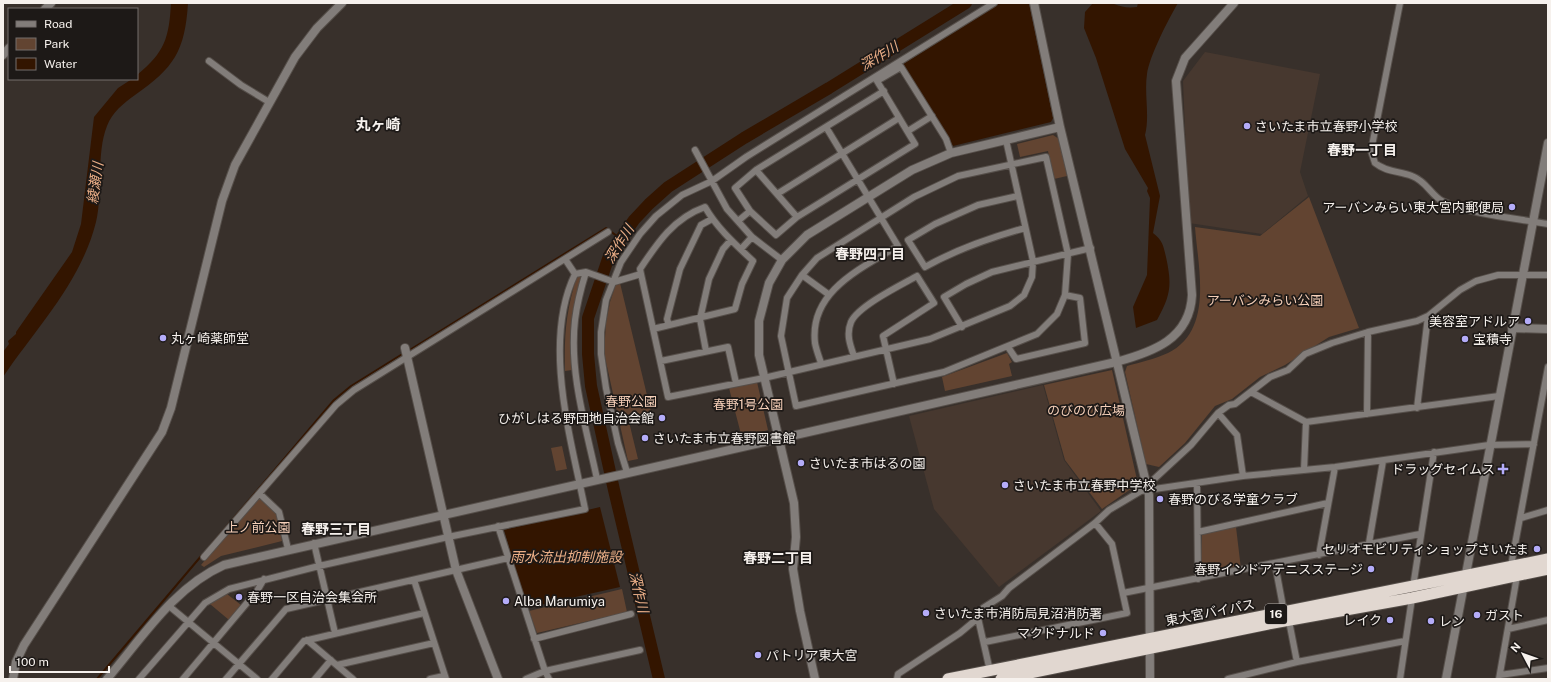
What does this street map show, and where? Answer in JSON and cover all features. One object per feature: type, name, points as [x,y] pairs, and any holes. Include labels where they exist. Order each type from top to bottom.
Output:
[{"type":"highway","name":"東大宮バイパス","points":[[948,679],[1151,643],[1412,593],[1514,571],[1548,559]]},
{"type":"highway","name":"東大宮バイパス","points":[[1514,571],[1548,569]]},
{"type":"highway","name":"東大宮バイパス","points":[[1001,679],[1151,643]]},
{"type":"street","points":[[14,679],[16,662],[24,645],[162,432],[171,408],[222,201],[243,148],[304,43],[342,3]]},
{"type":"street","points":[[625,473],[606,388],[601,354],[601,332],[606,300],[621,262],[640,234],[656,216],[682,195],[712,181],[746,156],[994,3]]},
{"type":"street","points":[[1034,3],[1060,127],[1091,248],[1116,362],[1149,495],[1150,679]]},
{"type":"street","points":[[107,679],[169,606],[192,583],[224,565],[314,543],[1116,362],[1152,350],[1169,340],[1177,332],[1189,315],[1192,305],[1191,267],[1176,81],[1185,58],[1234,3]]},
{"type":"street","points":[[1400,3],[1371,150],[1374,163],[1385,170],[1412,175],[1423,181],[1441,200],[1474,211],[1548,224]]},
{"type":"street","points":[[209,61],[241,85],[269,102]]},
{"type":"street","points":[[884,91],[756,170],[735,188],[750,212],[776,235],[796,217],[915,144],[884,91],[877,81],[901,67],[946,139],[951,153]]},
{"type":"street","points":[[908,131],[932,116]]},
{"type":"street","points":[[777,194],[899,118]]},
{"type":"street","points":[[821,363],[815,342],[817,322],[821,306],[828,294],[840,282],[898,246],[826,127]]},
{"type":"street","points":[[816,679],[793,569],[796,520],[764,378],[759,347],[759,322],[769,283],[782,260],[807,235],[912,170],[951,153],[1060,127]]},
{"type":"street","points":[[653,329],[700,319],[735,309],[742,284],[753,261],[730,240],[705,207],[690,212],[660,239],[640,269],[641,274],[653,329],[660,361],[668,397],[764,378],[821,363],[930,339],[1010,306],[1024,295],[1032,277],[1033,261],[1006,140]]},
{"type":"street","points":[[1446,679],[1463,582],[1548,144]]},
{"type":"street","points":[[695,150],[727,209],[752,237],[782,260]]},
{"type":"street","points":[[1046,157],[1068,254],[1065,295],[1057,314],[1037,334],[944,372],[796,406],[781,336],[787,298],[802,275],[818,258],[881,217],[914,197],[958,176],[1011,163],[1046,157]]},
{"type":"street","points":[[756,170],[796,217]]},
{"type":"street","points":[[1018,196],[978,205],[935,224],[908,240],[925,268],[951,253],[987,238],[1025,228]]},
{"type":"street","points":[[738,221],[750,212]]},
{"type":"street","points":[[669,326],[667,318],[680,269],[701,225],[712,218]]},
{"type":"street","points":[[204,557],[340,402],[354,390],[608,232]]},
{"type":"street","points":[[740,250],[752,237]]},
{"type":"street","points":[[706,351],[700,319],[710,279],[724,249],[730,240]]},
{"type":"street","points":[[962,327],[944,297],[966,284],[992,272],[1091,248]]},
{"type":"street","points":[[565,259],[575,274]]},
{"type":"street","points":[[586,272],[575,320],[574,350],[576,378],[598,479]]},
{"type":"street","points":[[575,274],[586,272],[614,282],[641,274]]},
{"type":"street","points":[[139,679],[205,603],[229,589],[319,566],[448,537],[585,509],[567,426],[561,369],[560,344],[564,308],[569,285],[575,274]]},
{"type":"street","points":[[1147,489],[1152,481],[1191,445],[1218,413],[1251,392],[1270,377],[1288,370],[1305,354],[1332,342],[1417,321],[1428,316],[1460,290],[1476,281],[1498,274],[1548,275]]},
{"type":"street","points":[[802,275],[828,294]]},
{"type":"street","points":[[854,356],[848,338],[851,322],[860,310],[917,276],[934,303],[883,336],[894,384]]},
{"type":"street","points":[[1008,346],[1016,359],[1085,343],[1080,298],[1065,295]]},
{"type":"street","points":[[1417,408],[1428,316]]},
{"type":"street","points":[[1512,328],[1548,329]]},
{"type":"street","points":[[1367,414],[1368,332]]},
{"type":"street","points":[[660,361],[728,347],[736,383]]},
{"type":"street","points":[[405,348],[456,570],[498,679]]},
{"type":"street","points":[[1548,367],[1521,518],[1508,628],[1500,677],[1548,668]]},
{"type":"street","points":[[1251,392],[1306,422],[1499,396]]},
{"type":"street","points":[[1218,413],[1237,435],[1243,476]]},
{"type":"street","points":[[1304,470],[1306,422]]},
{"type":"street","points":[[897,679],[898,674],[960,633],[978,618],[983,608],[1002,596],[1009,588],[1096,523],[1108,510],[1141,491],[1243,476],[1383,461],[1434,452],[1490,445],[1534,444]]},
{"type":"street","points":[[1400,679],[1420,534],[1434,452]]},
{"type":"street","points":[[1369,543],[1383,461]]},
{"type":"street","points":[[1319,556],[1335,467]]},
{"type":"street","points":[[1197,483],[1198,579]]},
{"type":"street","points":[[260,494],[279,512],[288,549]]},
{"type":"street","points":[[1198,532],[1328,503]]},
{"type":"street","points":[[1521,518],[1548,510]]},
{"type":"street","points":[[985,642],[1127,613],[1112,544],[1096,523]]},
{"type":"street","points":[[498,526],[534,639],[549,679]]},
{"type":"street","points":[[1123,593],[1319,556],[1369,543],[1420,534]]},
{"type":"street","points":[[314,543],[335,633]]},
{"type":"street","points":[[226,679],[286,609],[508,558]]},
{"type":"street","points":[[1275,564],[1297,662]]},
{"type":"street","points":[[183,679],[257,591],[264,580]]},
{"type":"street","points":[[414,580],[445,677],[430,679]]},
{"type":"street","points":[[169,606],[257,679]]},
{"type":"street","points":[[272,679],[304,641],[424,612]]},
{"type":"street","points":[[534,639],[631,614]]},
{"type":"street","points":[[978,618],[985,642],[990,671]]},
{"type":"street","points":[[1508,628],[1548,620]]},
{"type":"street","points":[[307,640],[353,679]]},
{"type":"street","points":[[1228,679],[1251,676],[1297,662],[1405,641]]},
{"type":"street","points":[[336,666],[434,643]]},
{"type":"street","points":[[526,679],[545,671],[640,650]]},
{"type":"street","points":[[315,679],[331,660]]},
{"type":"shaded area","name":"さいたま市立春野小学校","points":[[1205,52],[1320,74],[1300,172],[1308,196],[1262,234],[1189,223],[1183,81]]},
{"type":"shaded area","name":"さいたま市立春野中学校","points":[[1043,385],[1064,460],[1101,511],[999,587],[934,509],[909,416]]},
{"type":"green space","points":[[1053,135],[1059,139],[1067,176],[1054,179],[1048,151],[1020,157],[1017,144]]},
{"type":"green space","name":"アーバンみらい公園","points":[[1309,197],[1359,328],[1329,337],[1285,365],[1260,377],[1232,399],[1215,406],[1185,443],[1159,467],[1146,464],[1125,372],[1127,366],[1168,353],[1182,343],[1192,329],[1198,314],[1200,297],[1199,261],[1195,227],[1260,236]]},
{"type":"green space","points":[[582,275],[572,351],[572,370],[565,371],[565,334],[568,312],[577,276]]},
{"type":"green space","name":"春野公園","points":[[620,283],[652,416],[629,422],[638,459],[628,461],[604,353],[606,322],[610,302],[616,284]]},
{"type":"green space","points":[[1007,353],[1012,362],[1009,364],[1012,376],[945,391],[942,377]]},
{"type":"green space","name":"のびのび広場","points":[[1112,370],[1138,484],[1102,509],[1065,460],[1044,385]]},
{"type":"green space","name":"春野1号公園","points":[[757,382],[768,430],[742,438],[729,388]]},
{"type":"green space","points":[[562,446],[567,469],[556,471],[551,448]]},
{"type":"green space","name":"上ノ前公園","points":[[261,498],[276,512],[282,541],[221,556],[204,567],[201,565],[256,499]]},
{"type":"green space","points":[[1236,527],[1241,569],[1200,577],[1202,534]]},
{"type":"green space","points":[[622,589],[627,612],[537,633],[529,611]]},
{"type":"green space","points":[[227,594],[241,605],[229,620],[210,604]]},
{"type":"water","points":[[1104,2],[1122,7],[1137,7],[1138,3],[1178,3],[1155,48],[1151,58],[1146,82],[1147,120],[1145,135],[1160,196],[1153,233],[1161,241],[1164,249],[1169,275],[1169,290],[1165,304],[1157,320],[1136,328],[1133,307],[1147,275],[1150,198],[1147,191],[1148,188],[1125,149],[1096,58],[1084,28],[1085,12],[1093,3]]},
{"type":"water","name":"綾瀬川","points":[[171,3],[188,3],[184,34],[175,57],[159,76],[115,112],[109,121],[102,148],[96,222],[89,244],[80,264],[57,303],[3,377],[3,352],[9,344],[8,341],[16,334],[72,252],[81,224],[94,117],[118,88],[130,80],[138,80],[138,74],[160,51],[164,44],[169,26]]},
{"type":"water","points":[[1000,3],[1029,3],[1053,118],[1051,122],[953,146],[903,64]]},
{"type":"water","name":"雨水流出抑制施設","points":[[600,507],[620,587],[527,608],[504,530]]},
{"type":"waterway","name":"深作川","points":[[659,679],[591,386],[588,354],[588,318],[609,256],[634,220],[668,187],[744,138],[829,88],[966,3]]},
{"type":"waterway","points":[[408,351],[606,228],[621,239]]},
{"type":"waterway","points":[[210,546],[334,400],[351,386],[404,353]]},
{"type":"waterway","points":[[97,679],[202,555]]},
{"type":"place","name":"さいたま市立春野小学校","points":[[1247,126]]},
{"type":"place","name":"アーバンみらい東大宮内郵便局","points":[[1512,207]]},
{"type":"place","name":"美容室アドルア","points":[[1528,321]]},
{"type":"place","name":"丸ヶ崎薬師堂","points":[[163,338]]},
{"type":"place","name":"宝積寺","points":[[1465,339]]},
{"type":"place","name":"ひがしはる野団地自治会館","points":[[662,418]]},
{"type":"place","name":"さいたま市立春野図書館","points":[[645,438]]},
{"type":"place","name":"さいたま市はるの園","points":[[801,463]]},
{"type":"place","name":"ドラッグセイムス","points":[[1503,469]]},
{"type":"place","name":"さいたま市立春野中学校","points":[[1005,485]]},
{"type":"place","name":"春野のびる学童クラブ","points":[[1160,499]]},
{"type":"place","name":"セリオモビリティショップさいたま","points":[[1537,549]]},
{"type":"place","name":"春野インドアテニスステージ","points":[[1371,569]]},
{"type":"place","name":"春野一区自治会集会所","points":[[239,597]]},
{"type":"place","name":"Alba Marumiya","points":[[506,601]]},
{"type":"place","name":"さいたま市消防局見沼消防署","points":[[926,613]]},
{"type":"place","name":"ガスト","points":[[1477,615]]},
{"type":"place","name":"レイク","points":[[1390,620]]},
{"type":"place","name":"レン","points":[[1431,621]]},
{"type":"place","name":"マクドナルド","points":[[1103,633]]},
{"type":"place","name":"パトリア東大宮","points":[[758,655]]},
{"type":"district","name":"丸ヶ崎","points":[[378,125]]},
{"type":"district","name":"春野一丁目","points":[[1362,150]]},
{"type":"district","name":"春野四丁目","points":[[870,254]]},
{"type":"district","name":"春野三丁目","points":[[336,529]]},
{"type":"district","name":"春野二丁目","points":[[778,558]]}]
